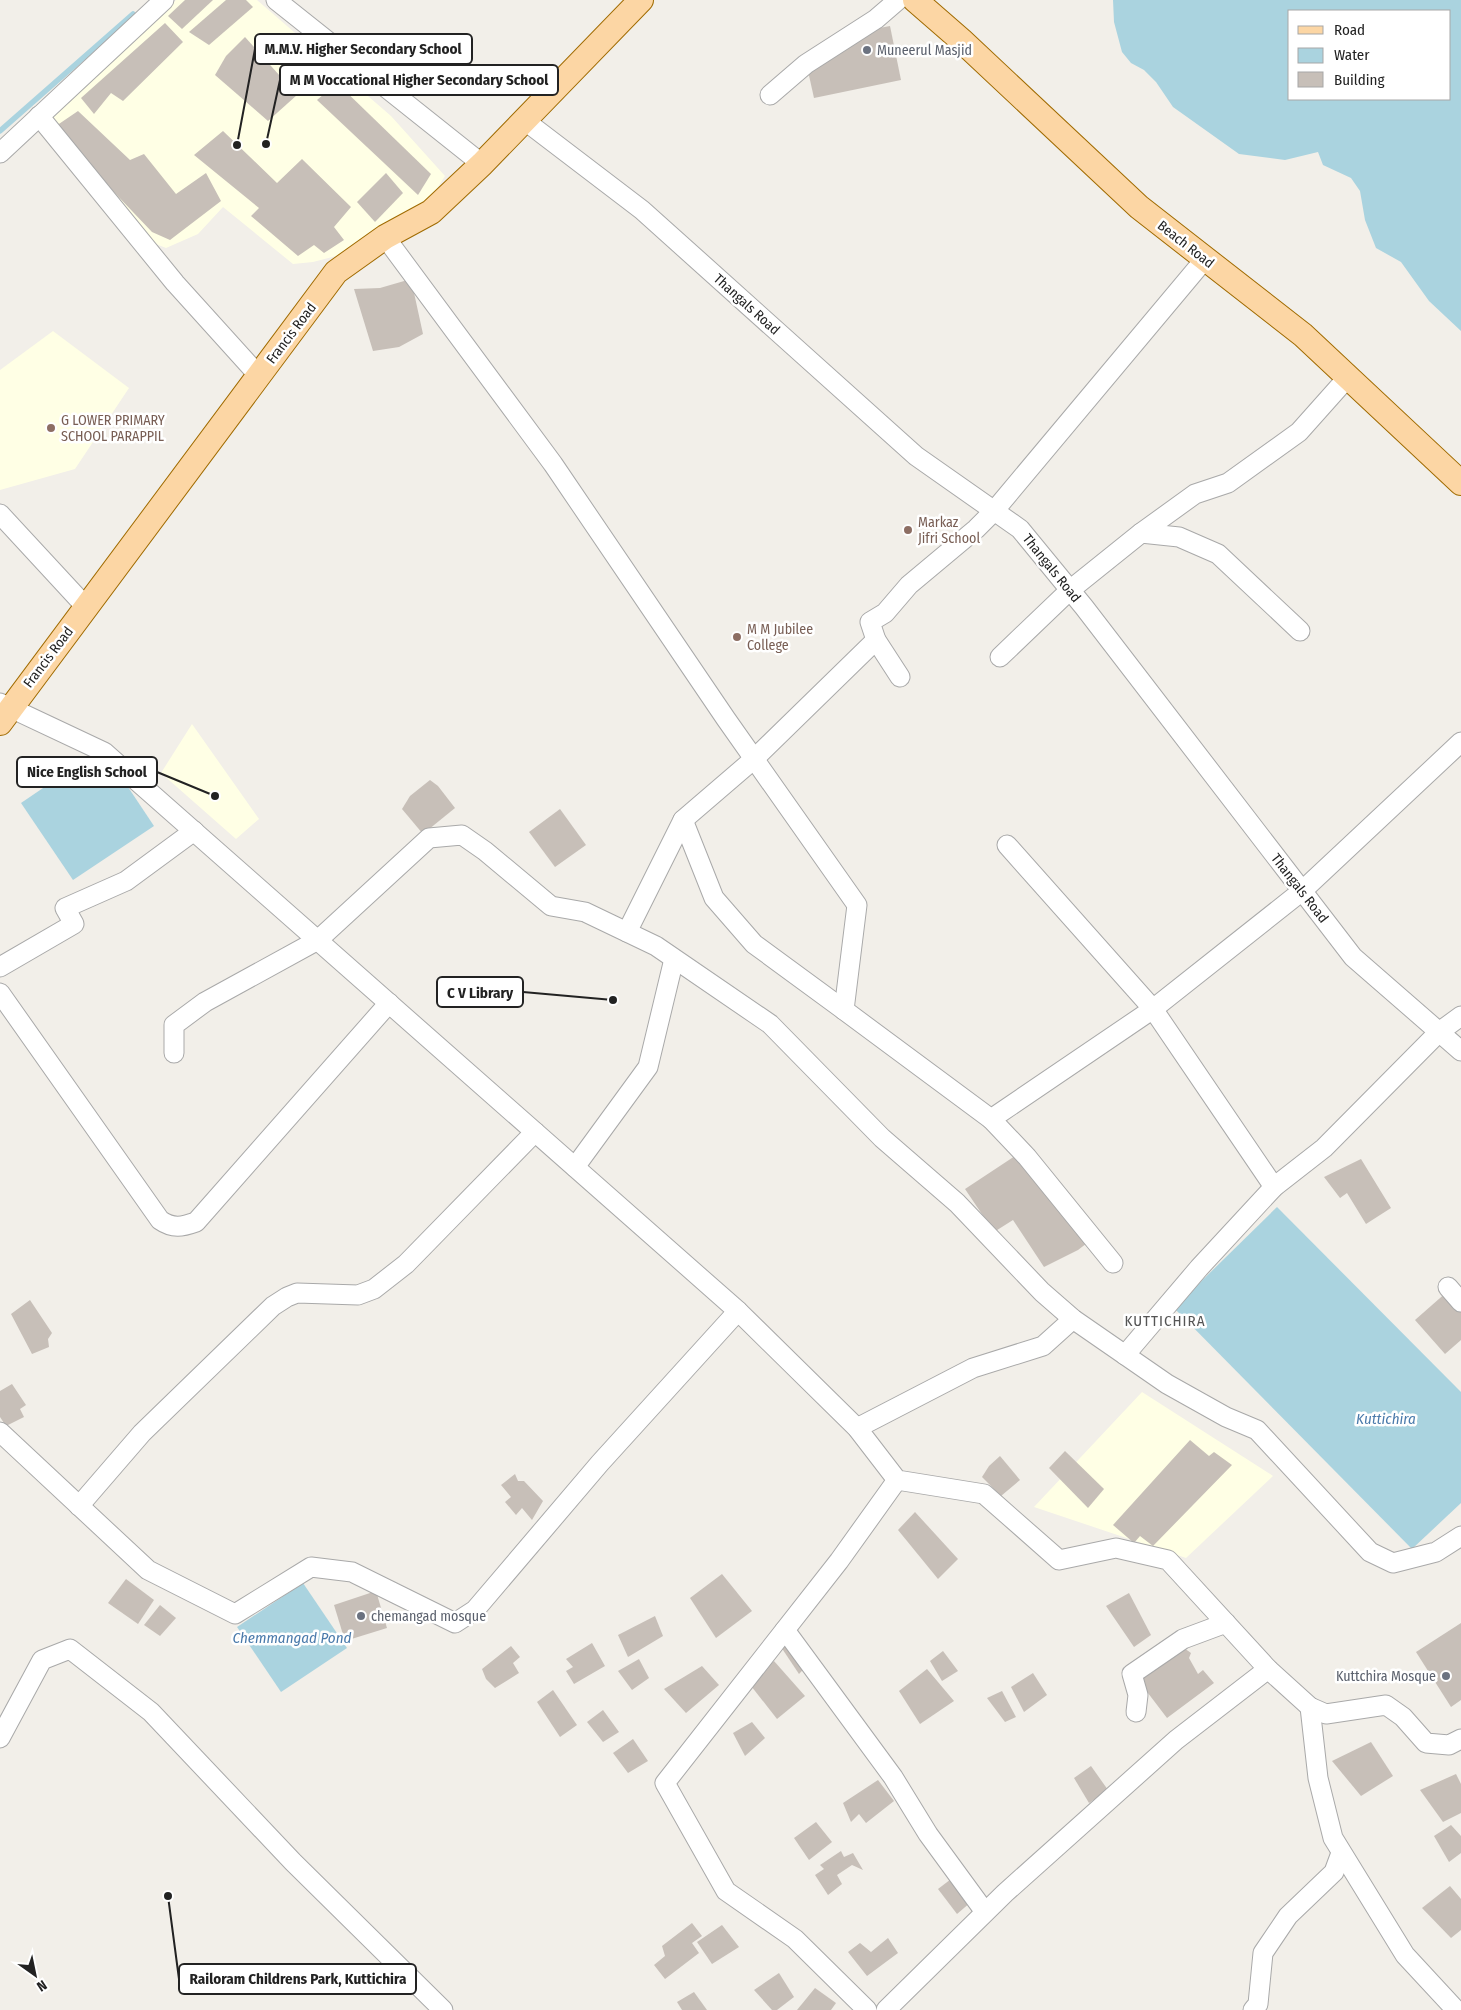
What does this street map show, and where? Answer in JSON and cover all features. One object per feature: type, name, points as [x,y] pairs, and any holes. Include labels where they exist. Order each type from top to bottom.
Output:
[{"type":"main road","name":"Francis Road","points":[[4,711],[86,607],[336,272],[385,237],[431,212],[482,164],[641,0]]},
{"type":"main road","name":"Beach Road","points":[[915,0],[961,40],[1140,208],[1303,335],[1461,484]]},
{"type":"street","points":[[0,153],[164,0]]},
{"type":"street","points":[[276,0],[482,164]]},
{"type":"street","points":[[770,95],[806,64],[876,19],[898,0]]},
{"type":"street","points":[[40,116],[175,283],[259,376]]},
{"type":"street","name":"Thangals Road","points":[[524,120],[642,210],[916,456],[1020,529],[1070,590],[1353,957],[1461,1051]]},
{"type":"street","points":[[385,237],[553,464],[754,759],[857,905],[844,1010]]},
{"type":"street","points":[[900,677],[876,640],[870,622],[885,613],[909,585],[950,551],[994,510],[1205,259]]},
{"type":"street","points":[[1000,657],[1070,590],[1141,533],[1196,494],[1228,482],[1299,432],[1348,377]]},
{"type":"street","points":[[0,514],[86,607]]},
{"type":"street","points":[[1141,533],[1178,537],[1218,554],[1300,631]]},
{"type":"street","points":[[627,932],[683,820],[754,759],[876,640]]},
{"type":"street","points":[[4,711],[104,752],[738,1311],[857,1428],[897,1480],[984,1494],[1059,1560],[1116,1548],[1168,1560],[1268,1669],[1310,1707],[1326,1714],[1386,1705],[1403,1716],[1426,1743],[1449,1746],[1461,1739]]},
{"type":"street","points":[[991,1119],[1153,1009],[1302,891],[1461,742]]},
{"type":"street","points":[[683,820],[714,898],[754,944],[991,1119],[1027,1157],[1114,1263]]},
{"type":"street","points":[[0,967],[74,924],[65,908],[126,881],[194,831]]},
{"type":"street","points":[[174,1053],[174,1025],[205,1002],[318,940],[429,838],[462,835],[485,851],[551,906],[585,912],[656,946],[770,1024],[882,1138],[958,1203],[1042,1292],[1073,1319],[1167,1384],[1226,1417],[1257,1430],[1370,1552],[1393,1563],[1436,1552],[1461,1536]]},
{"type":"street","points":[[1007,845],[1153,1009],[1274,1187]]},
{"type":"street","points":[[575,1167],[648,1067],[674,959]]},
{"type":"street","points":[[0,993],[160,1220],[169,1226],[183,1227],[196,1222],[389,1003]]},
{"type":"street","points":[[1125,1355],[1199,1268],[1274,1187],[1324,1148],[1439,1032],[1461,1016]]},
{"type":"street","points":[[79,1506],[148,1427],[273,1306],[297,1293],[358,1295],[374,1289],[406,1264],[535,1132]]},
{"type":"street","points":[[1448,1287],[1461,1302]]},
{"type":"street","points":[[0,1432],[148,1570],[235,1614],[311,1567],[352,1572],[455,1623],[475,1610],[600,1464],[738,1311]]},
{"type":"street","points":[[857,1428],[973,1368],[1044,1346],[1073,1319]]},
{"type":"street","points":[[867,2010],[795,1939],[726,1891],[664,1783],[839,1561],[897,1480]]},
{"type":"street","points":[[1136,1712],[1138,1695],[1132,1674],[1183,1639],[1226,1623]]},
{"type":"street","points":[[785,1630],[893,1777],[928,1834],[985,1912]]},
{"type":"street","points":[[0,1738],[42,1660],[70,1649],[151,1712],[293,1862],[443,2010]]},
{"type":"street","points":[[886,2010],[985,1912],[1176,1740],[1268,1669]]},
{"type":"street","points":[[1310,1707],[1318,1778],[1333,1838],[1405,1955],[1456,2010]]},
{"type":"street","points":[[1253,2010],[1258,2004],[1263,1953],[1288,1916],[1334,1872],[1341,1853]]},
{"type":"shaded area","points":[[176,0],[257,0],[391,116],[445,176],[427,204],[340,255],[313,262],[293,264],[223,207],[198,234],[166,248],[128,233],[67,166],[46,124]]},
{"type":"shaded area","name":"G LOWER PRIMARY SCHOOL PARAPPIL","points":[[53,331],[129,388],[75,469],[0,490],[0,370]]},
{"type":"shaded area","points":[[192,724],[259,819],[236,839],[161,773]]},
{"type":"shaded area","points":[[1142,1392],[1273,1476],[1186,1558],[1034,1507]]},
{"type":"water","points":[[1113,0],[1461,0],[1461,331],[1429,301],[1401,262],[1376,248],[1365,220],[1360,191],[1351,178],[1323,165],[1318,152],[1285,160],[1239,154],[1173,107],[1156,82],[1144,70],[1131,63],[1122,52],[1114,22]]},
{"type":"water","points":[[102,748],[154,826],[73,880],[21,803]]},
{"type":"water","name":"Kuttichira","points":[[1277,1207],[1461,1392],[1461,1503],[1412,1549],[1174,1308]]},
{"type":"water","name":"Chemmangad Pond","points":[[303,1583],[347,1648],[281,1692],[237,1627]]},
{"type":"building","points":[[185,0],[213,0],[182,29],[168,16]]},
{"type":"building","points":[[226,0],[246,0],[253,7],[209,45],[189,32]]},
{"type":"building","points":[[165,23],[183,42],[123,101],[111,93],[94,114],[81,98]]},
{"type":"building","name":"Muneerul Masjid","points":[[890,26],[901,80],[814,98],[808,71],[869,30]]},
{"type":"building","points":[[245,37],[297,95],[268,121],[215,75],[226,56]]},
{"type":"building","points":[[337,83],[431,174],[418,195],[317,100]]},
{"type":"building","points":[[78,111],[130,160],[144,154],[176,194],[206,173],[221,201],[170,240],[152,232],[53,128]]},
{"type":"building","points":[[223,131],[277,183],[302,159],[351,207],[334,227],[344,240],[324,253],[314,245],[298,256],[251,216],[259,208],[194,155]]},
{"type":"building","points":[[386,173],[403,193],[375,222],[357,202]]},
{"type":"building","points":[[411,279],[423,334],[399,347],[373,351],[354,289],[380,288]]},
{"type":"building","points":[[430,780],[438,786],[455,808],[423,834],[402,809],[410,796]]},
{"type":"building","points":[[560,809],[586,845],[555,867],[529,832]]},
{"type":"building","points":[[1027,1148],[1091,1240],[1078,1250],[1044,1267],[1013,1220],[994,1232],[965,1189]]},
{"type":"building","points":[[1361,1159],[1391,1208],[1366,1224],[1347,1193],[1340,1198],[1324,1177]]},
{"type":"building","points":[[1448,1291],[1461,1306],[1461,1340],[1445,1354],[1415,1320]]},
{"type":"building","points":[[30,1300],[52,1333],[48,1339],[49,1347],[32,1354],[11,1314]]},
{"type":"building","points":[[12,1384],[26,1405],[20,1409],[24,1417],[6,1426],[0,1417],[0,1391]]},
{"type":"building","points":[[1190,1440],[1209,1456],[1214,1452],[1232,1465],[1153,1546],[1140,1536],[1134,1543],[1113,1525]]},
{"type":"building","points":[[1065,1451],[1104,1489],[1088,1508],[1049,1468]]},
{"type":"building","points":[[1000,1456],[1020,1480],[1001,1496],[982,1477],[989,1466]]},
{"type":"building","points":[[515,1474],[518,1481],[524,1481],[543,1501],[532,1520],[522,1508],[516,1515],[505,1502],[511,1497],[501,1485]]},
{"type":"building","points":[[915,1512],[958,1559],[938,1579],[898,1530]]},
{"type":"building","points":[[722,1574],[752,1611],[716,1638],[690,1598]]},
{"type":"building","points":[[126,1579],[154,1600],[138,1624],[108,1603]]},
{"type":"building","name":"chemangad mosque","points":[[376,1591],[387,1628],[345,1641],[334,1605]]},
{"type":"building","points":[[1129,1593],[1151,1635],[1134,1647],[1106,1606]]},
{"type":"building","points":[[160,1605],[176,1618],[160,1636],[144,1625]]},
{"type":"building","points":[[655,1616],[663,1636],[628,1657],[618,1635]]},
{"type":"building","name":"Kuttchira Mosque","points":[[1461,1623],[1461,1700],[1451,1707],[1416,1652]]},
{"type":"building","points":[[792,1633],[816,1656],[799,1674],[781,1647]]},
{"type":"building","points":[[592,1643],[605,1666],[574,1684],[566,1671],[573,1667],[566,1659]]},
{"type":"building","points":[[511,1646],[520,1657],[513,1663],[519,1673],[495,1688],[486,1679],[482,1669]]},
{"type":"building","points":[[1184,1648],[1191,1653],[1189,1658],[1198,1674],[1203,1670],[1214,1683],[1167,1718],[1135,1676]]},
{"type":"building","points":[[943,1651],[958,1671],[942,1681],[930,1661]]},
{"type":"building","points":[[639,1659],[649,1678],[632,1690],[618,1671]]},
{"type":"building","points":[[774,1661],[805,1696],[777,1719],[748,1682]]},
{"type":"building","points":[[702,1666],[719,1685],[686,1713],[664,1689]]},
{"type":"building","points":[[927,1669],[954,1701],[920,1724],[899,1691]]},
{"type":"building","points":[[1033,1673],[1047,1695],[1024,1712],[1011,1687]]},
{"type":"building","points":[[553,1690],[577,1725],[560,1737],[537,1702]]},
{"type":"building","points":[[1002,1691],[1016,1717],[1005,1722],[987,1698]]},
{"type":"building","points":[[603,1710],[619,1732],[603,1742],[587,1722]]},
{"type":"building","points":[[752,1722],[765,1738],[745,1756],[733,1733]]},
{"type":"building","points":[[633,1739],[648,1761],[628,1773],[613,1753]]},
{"type":"building","points":[[1371,1742],[1393,1776],[1361,1796],[1332,1761]]},
{"type":"building","points":[[1091,1766],[1108,1790],[1089,1803],[1074,1778]]},
{"type":"building","points":[[1456,1774],[1461,1784],[1461,1813],[1443,1822],[1420,1790]]},
{"type":"building","points":[[878,1780],[894,1801],[866,1823],[859,1814],[851,1822],[843,1803]]},
{"type":"building","points":[[816,1822],[832,1842],[809,1860],[794,1838]]},
{"type":"building","points":[[1451,1825],[1461,1836],[1461,1853],[1449,1862],[1434,1836]]},
{"type":"building","points":[[841,1851],[844,1857],[853,1853],[863,1870],[852,1865],[837,1875],[842,1884],[828,1895],[815,1875],[824,1869],[820,1865]]},
{"type":"building","points":[[959,1873],[978,1896],[957,1914],[938,1889]]},
{"type":"building","points":[[1450,1886],[1461,1899],[1461,1930],[1451,1938],[1422,1908]]},
{"type":"building","points":[[692,1923],[702,1936],[692,1943],[699,1953],[665,1979],[654,1965],[665,1956],[662,1946]]},
{"type":"building","points":[[722,1925],[739,1947],[712,1964],[697,1942]]},
{"type":"building","points":[[888,1938],[898,1953],[867,1976],[848,1952],[860,1943],[871,1952]]},
{"type":"building","points":[[779,1973],[794,1997],[777,2010],[772,2010],[754,1990]]},
{"type":"building","points":[[815,1988],[836,2003],[831,2010],[797,2010]]},
{"type":"building","points":[[694,1992],[707,2010],[682,2010],[677,2002]]},
{"type":"waterway","points":[[0,131],[133,14]]},
{"type":"place","name":"Muneerul Masjid","points":[[867,50]]},
{"type":"place","name":"M M Voccational Higher Secondary School","points":[[266,144]]},
{"type":"place","name":"M.M.V. Higher Secondary School","points":[[237,145]]},
{"type":"place","name":"G LOWER PRIMARY SCHOOL PARAPPIL","points":[[51,428]]},
{"type":"place","name":"Markaz Jifri School","points":[[908,530]]},
{"type":"place","name":"M M Jubilee College","points":[[737,637]]},
{"type":"place","name":"Nice English School","points":[[215,796]]},
{"type":"place","name":"C V Library","points":[[613,1000]]},
{"type":"place","name":"chemangad mosque","points":[[361,1616]]},
{"type":"place","name":"Kuttchira Mosque","points":[[1446,1676]]},
{"type":"place","name":"Railoram Childrens Park, Kuttichira","points":[[168,1896]]},
{"type":"district","name":"KUTTICHIRA","points":[[1165,1321]]}]
